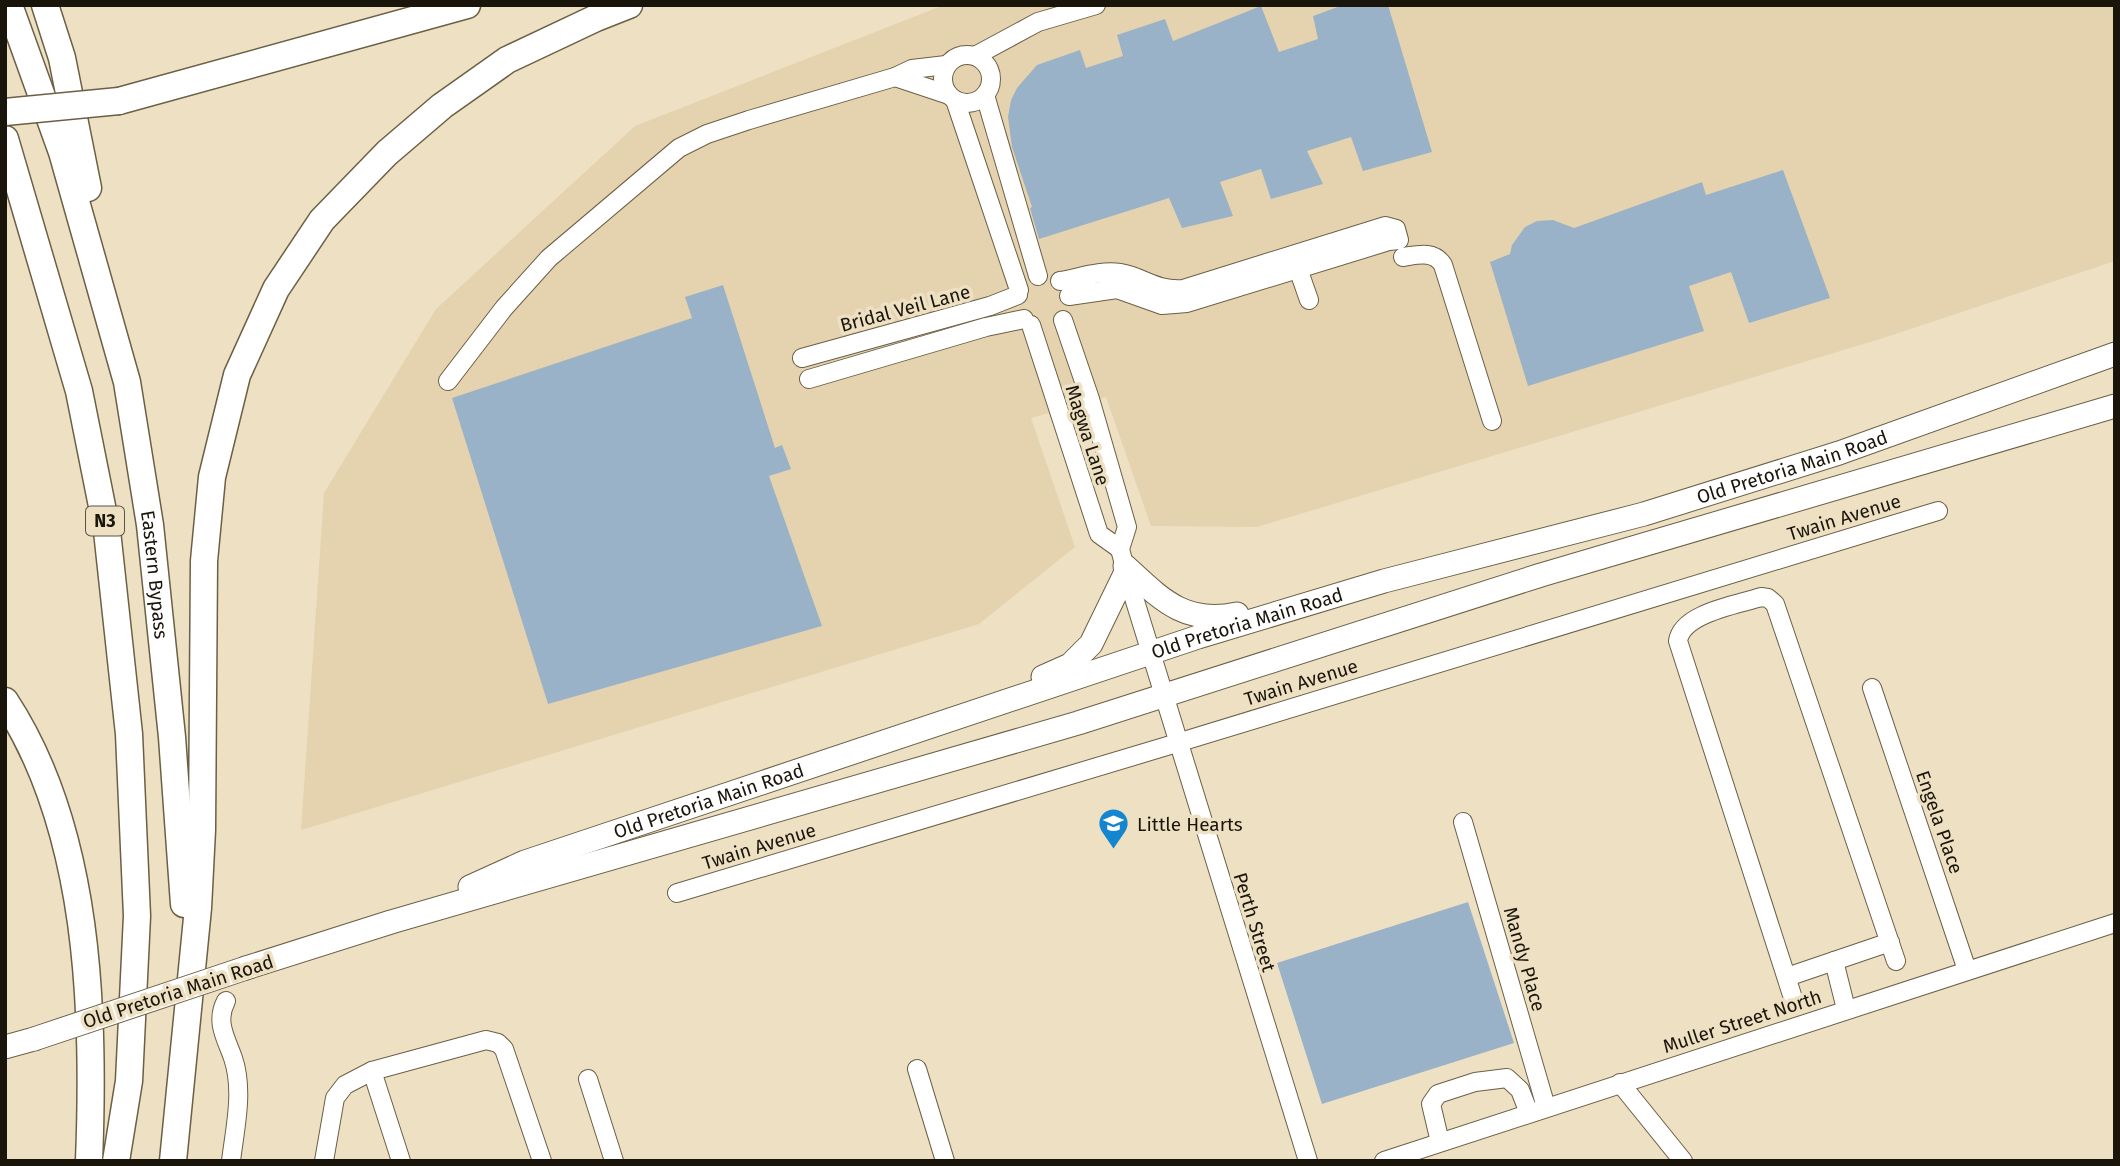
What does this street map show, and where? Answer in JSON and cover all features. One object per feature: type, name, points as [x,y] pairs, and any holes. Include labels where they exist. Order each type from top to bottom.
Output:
[{"type":"highway","name":"Eastern Bypass","points":[[9,5],[62,152],[127,382],[150,525],[172,737],[185,907],[172,1161]]},
{"type":"highway","points":[[45,5],[62,58],[127,382]]},
{"type":"highway","points":[[5,111],[119,101],[467,5]]},
{"type":"highway","points":[[172,1161],[199,895],[204,561],[212,477],[237,375],[276,289],[322,220],[387,153],[442,106],[507,60],[629,5]]},
{"type":"highway","name":"N3","points":[[5,139],[79,391],[107,531],[129,734],[137,916],[129,1081],[116,1161]]},
{"type":"highway","points":[[5,701],[18,720],[53,799],[76,888],[88,985],[92,1083],[89,1161]]},
{"type":"main road","name":"Old Pretoria Main Road","points":[[391,922],[525,862],[1151,655],[1198,637],[1353,590],[1644,514],[1839,453],[2115,354]]},
{"type":"main road","name":"Old Pretoria Main Road","points":[[5,1047],[391,922],[1078,723],[1541,575],[2115,406]]},
{"type":"main road","points":[[942,724],[1070,665],[1082,655],[1091,644],[1124,562],[1155,593],[1176,608],[1188,614],[1205,617],[1222,617],[1353,590]]},
{"type":"street","points":[[975,56],[1038,22],[1096,5]]},
{"type":"street","points":[[990,73],[1006,38]]},
{"type":"street","points":[[448,381],[526,282],[549,258],[679,148],[708,134],[749,120],[895,78],[912,69],[946,65],[959,56],[975,56],[982,60],[990,73],[991,81],[985,96],[1038,276]]},
{"type":"street","points":[[946,65],[942,80],[952,98]]},
{"type":"street","points":[[895,78],[971,103],[985,96]]},
{"type":"street","name":"Magwa Lane","points":[[952,98],[1018,293],[1019,312],[1027,322],[1099,534],[1124,562]]},
{"type":"street","points":[[1064,288],[1106,272],[1120,273],[1136,287],[1183,289],[1296,261],[1399,240],[1398,234],[1396,229],[1385,226],[1296,261]]},
{"type":"street","points":[[1403,257],[1429,255],[1440,260],[1443,265],[1492,421]]},
{"type":"street","points":[[1296,261],[1309,300]]},
{"type":"street","points":[[1018,293],[1029,279],[1038,276],[1053,277],[1064,288],[1067,313],[1063,320],[1047,328],[1027,322]]},
{"type":"street","name":"Bridal Veil Lane","points":[[802,358],[990,306],[1018,293]]},
{"type":"street","name":"Magwa Lane","points":[[1063,320],[1090,399],[1127,527],[1124,562],[1163,695]]},
{"type":"street","name":"Bridal Veil Lane","points":[[808,379],[922,346],[1027,322]]},
{"type":"street","points":[[918,326],[922,346]]},
{"type":"street","name":"Twain Avenue","points":[[677,892],[1177,743],[1938,510]]},
{"type":"street","points":[[1792,995],[1678,641],[1679,634],[1687,623],[1701,616],[1764,596],[1775,604],[1896,961]]},
{"type":"street","name":"Engela Place","points":[[1872,688],[1967,970]]},
{"type":"street","name":"Perth Street","points":[[1163,695],[1308,1161]]},
{"type":"street","name":"Mandy Place","points":[[1463,822],[1546,1107]]},
{"type":"street","name":"Muller Street North","points":[[1384,1161],[2115,923]]},
{"type":"street","points":[[1787,977],[1890,942]]},
{"type":"street","points":[[1834,961],[1846,1009]]},
{"type":"street","points":[[226,1001],[220,1022],[238,1082],[231,1161]]},
{"type":"street","points":[[324,1161],[335,1098],[345,1085],[372,1071],[486,1040],[498,1043],[505,1053],[542,1161]]},
{"type":"street","points":[[917,1069],[945,1161]]},
{"type":"street","points":[[372,1071],[401,1161]]},
{"type":"street","points":[[1440,1142],[1431,1104],[1438,1094],[1475,1082],[1507,1078],[1520,1090],[1529,1113]]},
{"type":"street","points":[[588,1079],[614,1161]]},
{"type":"street","points":[[1620,1083],[1684,1161]]},
{"type":"shaded area","points":[[944,5],[2115,5],[2115,261],[1880,339],[1257,527],[1151,526],[1106,397],[1031,418],[1075,547],[979,624],[301,830],[324,493],[436,309],[635,126]]},
{"type":"building","points":[[1343,5],[1388,5],[1432,152],[1363,171],[1351,137],[1307,151],[1323,184],[1271,199],[1261,169],[1220,182],[1233,216],[1182,228],[1169,198],[1039,239],[1030,208],[1032,207],[1012,147],[1008,117],[1011,100],[1017,88],[1037,65],[1080,50],[1086,68],[1123,56],[1117,35],[1165,19],[1173,41],[1261,6],[1279,52],[1318,39],[1313,16]]},
{"type":"building","points":[[1783,170],[1830,298],[1749,323],[1731,272],[1689,286],[1704,331],[1528,386],[1490,262],[1510,254],[1512,245],[1525,227],[1537,221],[1553,220],[1574,228],[1702,182],[1706,195]]},
{"type":"building","points":[[723,285],[775,448],[782,445],[791,469],[769,476],[822,626],[548,704],[452,398],[692,318],[685,297]]},
{"type":"building","points":[[1077,395],[1082,412],[1072,415],[1067,398]]},
{"type":"building","points":[[1468,902],[1514,1043],[1322,1104],[1277,963]]},
{"type":"place","name":"Little Hearts","points":[[1114,851]]}]
